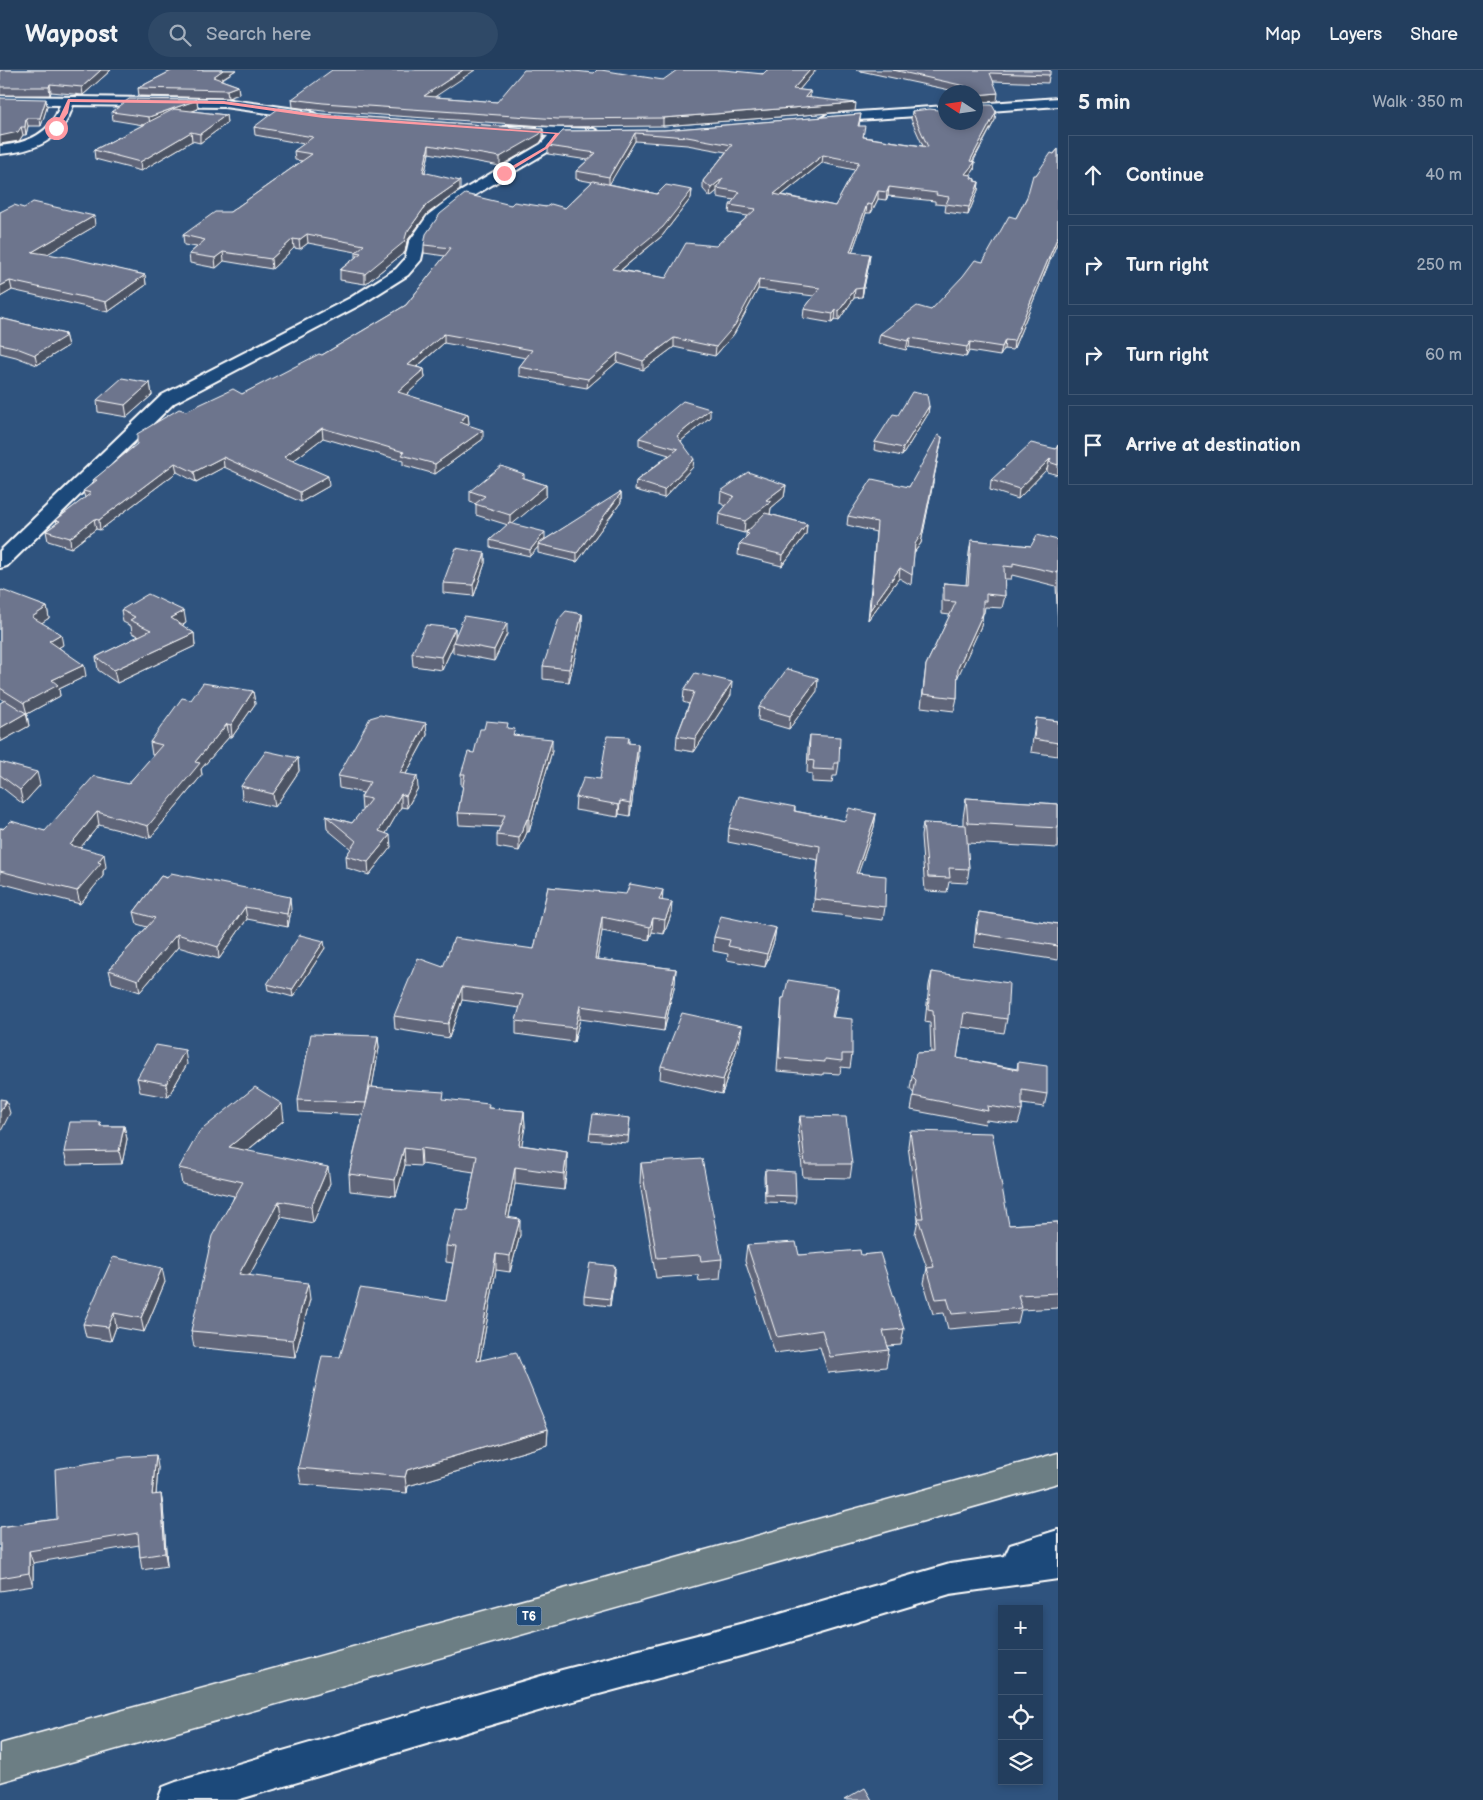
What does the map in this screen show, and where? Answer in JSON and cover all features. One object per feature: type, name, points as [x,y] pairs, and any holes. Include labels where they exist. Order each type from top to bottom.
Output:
[{"type":"highway","name":"T6","points":[[0,1763],[1058,1468]]},
{"type":"street","points":[[0,100],[224,103],[323,117]]},
{"type":"street","points":[[0,150],[20,149],[45,139],[65,113],[68,100]]},
{"type":"street","points":[[983,107],[1058,102]]},
{"type":"street","points":[[817,119],[938,111]]},
{"type":"street","points":[[499,129],[558,133],[606,133]]},
{"type":"street","points":[[0,562],[168,399],[356,301],[402,272],[413,260],[417,242],[433,218],[458,199],[546,148],[558,133]]},
{"type":"street","points":[[176,1800],[221,1794],[562,1687],[763,1634],[1058,1545]]},
{"type":"street","points":[[950,1579],[1058,1564]]},
{"type":"building","points":[[0,70],[101,70],[82,87],[50,84],[49,87],[0,87]]},
{"type":"building","points":[[173,70],[223,70],[213,77],[238,86],[227,90],[138,88]]},
{"type":"building","points":[[332,70],[463,70],[424,96],[497,102],[524,70],[564,70],[594,73],[597,70],[601,70],[663,80],[677,70],[724,70],[763,74],[767,70],[810,70],[793,89],[810,91],[805,97],[856,103],[663,118],[558,119],[323,103],[292,99]]},
{"type":"building","points":[[893,70],[1050,70],[1050,75],[990,73],[998,93],[983,94],[983,85],[960,85]]},
{"type":"building","points":[[0,98],[46,99],[40,118],[26,118],[25,127],[21,127],[18,132],[0,136]]},
{"type":"building","points":[[129,99],[197,100],[149,117],[112,112]]},
{"type":"building","points":[[983,105],[992,105],[996,112],[970,161],[975,162],[965,174],[972,175],[971,178],[975,179],[974,181],[979,182],[969,207],[946,204],[949,197],[936,195],[937,193],[889,187],[887,192],[878,191],[872,205],[867,204],[850,252],[870,254],[863,288],[855,289],[839,311],[836,310],[833,314],[804,309],[820,288],[759,280],[735,325],[716,347],[674,338],[643,361],[618,353],[588,379],[519,367],[532,350],[444,334],[408,365],[424,369],[398,392],[468,414],[459,422],[483,430],[435,464],[402,455],[404,452],[322,428],[284,457],[328,476],[300,492],[223,457],[194,472],[175,463],[99,520],[94,519],[70,538],[46,531],[60,521],[56,520],[91,493],[83,491],[97,480],[93,480],[137,444],[137,434],[179,409],[186,411],[233,389],[242,394],[319,354],[322,355],[406,305],[451,248],[424,245],[426,234],[440,214],[465,194],[511,205],[514,202],[546,207],[551,204],[565,208],[593,181],[657,194],[666,185],[692,190],[663,227],[612,269],[666,278],[686,243],[716,246],[756,209],[730,205],[740,192],[717,188],[723,178],[711,188],[703,181],[732,145],[687,137],[635,133],[609,177],[576,171],[596,153],[548,146],[563,131],[664,130],[861,114],[858,126],[865,126],[863,137],[928,147],[912,111],[938,110],[938,130],[983,130]],"holes":[[[823,155],[859,162],[835,206],[774,194]]]},
{"type":"building","points":[[279,108],[322,114],[543,129],[540,134],[500,157],[429,145],[423,172],[460,181],[427,204],[407,232],[404,242],[365,274],[340,270],[361,253],[356,252],[364,245],[307,234],[299,240],[293,239],[271,259],[223,252],[215,258],[189,254],[205,240],[183,235],[215,212],[230,212],[312,154],[294,151],[313,137],[254,127]]},
{"type":"building","points":[[174,109],[226,115],[200,134],[191,132],[140,162],[94,150]]},
{"type":"building","points":[[1058,149],[1058,236],[1014,341],[1005,340],[1002,347],[970,342],[967,347],[910,338],[908,341],[880,334],[917,306],[931,310],[963,276],[975,260],[983,262],[1009,216],[1016,218],[1027,197],[1033,175],[1036,175],[1051,153],[1054,154]]},
{"type":"building","points":[[33,202],[94,216],[32,252],[67,257],[145,275],[106,302],[10,281],[0,286],[0,212],[14,205],[24,208]]},
{"type":"building","points":[[0,318],[65,334],[63,335],[66,336],[35,355],[0,344]]},
{"type":"building","points":[[122,378],[150,383],[125,405],[97,400]]},
{"type":"building","points":[[912,392],[927,395],[929,406],[903,448],[875,442],[893,414],[898,415]]},
{"type":"building","points":[[683,401],[710,409],[677,436],[694,459],[664,490],[636,481],[678,449],[639,438]]},
{"type":"building","points":[[938,435],[942,437],[922,533],[915,544],[912,575],[900,568],[870,610],[877,522],[848,516],[872,479],[909,487]]},
{"type":"building","points":[[1031,443],[1056,449],[1058,445],[1058,465],[1049,462],[1051,458],[1019,489],[991,480]]},
{"type":"building","points":[[501,466],[524,474],[521,477],[546,485],[510,515],[475,504],[485,496],[470,491]]},
{"type":"building","points":[[748,472],[786,485],[766,500],[771,502],[745,521],[719,514],[734,496],[721,491]]},
{"type":"building","points":[[620,492],[577,553],[538,544]]},
{"type":"building","points":[[765,513],[807,524],[783,555],[739,544],[749,534],[746,533]]},
{"type":"building","points":[[509,523],[545,532],[530,550],[490,540]]},
{"type":"building","points":[[1037,535],[1058,540],[1058,573],[1013,563],[1013,567],[1004,566],[1005,596],[986,594],[986,601],[983,601],[983,613],[958,668],[957,698],[923,694],[926,665],[956,602],[944,601],[944,583],[968,585],[971,540],[1031,546]]},
{"type":"building","points":[[456,548],[485,553],[473,585],[443,583]]},
{"type":"building","points":[[2,590],[47,607],[32,617],[61,634],[49,641],[84,665],[52,680],[58,685],[24,703],[0,688],[0,591]]},
{"type":"building","points":[[148,594],[184,611],[171,618],[194,633],[114,670],[96,657],[151,630],[130,620],[135,617],[121,610]]},
{"type":"building","points":[[566,611],[582,614],[569,669],[543,666],[559,619]]},
{"type":"building","points":[[464,616],[507,623],[494,650],[453,642]]},
{"type":"building","points":[[426,625],[455,628],[441,657],[412,653]]},
{"type":"building","points":[[787,669],[818,678],[790,716],[759,707]]},
{"type":"building","points":[[695,673],[732,682],[695,739],[677,736],[694,692],[684,690]]},
{"type":"building","points":[[203,683],[253,691],[231,725],[227,724],[195,762],[200,763],[148,826],[97,812],[70,845],[104,854],[98,862],[101,863],[77,891],[0,871],[0,828],[3,829],[11,821],[45,831],[94,776],[128,784],[162,745],[150,742],[182,698],[191,700]]},
{"type":"building","points":[[5,700],[26,713],[0,728],[0,703]]},
{"type":"building","points":[[380,715],[426,723],[400,773],[417,776],[406,796],[401,794],[379,831],[390,835],[368,862],[346,856],[356,841],[326,816],[352,823],[371,799],[361,797],[370,782],[338,776],[370,718]]},
{"type":"building","points":[[1036,718],[1058,721],[1058,743],[1034,739]]},
{"type":"building","points":[[486,721],[508,723],[507,728],[515,729],[513,735],[552,739],[529,819],[527,819],[519,838],[497,835],[505,815],[458,813],[465,774],[461,774],[468,752],[474,753],[480,729],[484,729]]},
{"type":"building","points":[[810,735],[840,737],[839,763],[834,763],[834,770],[813,769],[814,761],[809,760]]},
{"type":"building","points":[[607,736],[629,737],[628,743],[638,744],[630,803],[620,801],[619,805],[576,797],[584,777],[600,779]]},
{"type":"building","points":[[266,751],[298,758],[273,794],[241,786]]},
{"type":"building","points":[[0,762],[37,772],[20,790],[0,775]]},
{"type":"building","points":[[739,796],[795,807],[794,811],[845,821],[849,808],[876,814],[856,873],[886,876],[885,907],[814,899],[820,846],[729,828]]},
{"type":"building","points":[[966,798],[1058,804],[1058,828],[968,823]]},
{"type":"building","points":[[923,823],[966,825],[969,869],[949,868],[950,878],[928,877]]},
{"type":"building","points":[[171,873],[290,897],[287,914],[245,907],[218,947],[177,934],[138,980],[109,970],[155,918],[134,912],[161,876],[167,878]]},
{"type":"building","points":[[630,884],[663,890],[659,900],[672,902],[665,920],[653,918],[650,927],[602,917],[595,959],[676,969],[665,1018],[580,1006],[575,1028],[516,1021],[523,995],[462,987],[448,1024],[394,1016],[418,958],[443,967],[454,938],[534,949],[548,887],[626,894]]},
{"type":"building","points":[[979,912],[1058,924],[1058,946],[976,933]]},
{"type":"building","points":[[721,916],[776,928],[767,954],[728,946],[730,940],[714,937]]},
{"type":"building","points":[[300,935],[324,941],[292,990],[267,984]]},
{"type":"building","points":[[932,972],[1009,983],[1007,1019],[964,1013],[957,1058],[1018,1070],[1018,1062],[1047,1066],[1047,1094],[1022,1090],[1022,1111],[987,1106],[988,1111],[913,1096],[916,1080],[912,1076],[916,1053],[935,1052],[933,1010],[928,1009]]},
{"type":"building","points":[[788,980],[838,988],[832,1017],[852,1019],[852,1054],[842,1054],[842,1061],[825,1059],[825,1062],[779,1058],[782,998],[784,998]]},
{"type":"building","points":[[682,1013],[742,1026],[723,1080],[661,1066]]},
{"type":"building","points":[[311,1034],[378,1036],[366,1103],[298,1100]]},
{"type":"building","points":[[156,1045],[185,1050],[166,1084],[137,1078]]},
{"type":"building","points":[[255,1087],[282,1104],[229,1147],[328,1167],[311,1207],[279,1201],[239,1274],[308,1283],[293,1340],[191,1331],[212,1236],[243,1182],[179,1168],[199,1132]]},
{"type":"building","points":[[370,1087],[444,1092],[443,1099],[489,1104],[488,1108],[524,1111],[519,1145],[567,1152],[564,1174],[515,1167],[506,1217],[520,1219],[510,1256],[496,1254],[477,1361],[516,1352],[548,1429],[407,1470],[405,1477],[298,1468],[322,1356],[340,1357],[360,1288],[446,1301],[456,1247],[446,1246],[456,1209],[467,1210],[477,1156],[421,1148],[420,1150],[404,1148],[395,1180],[349,1174]]},
{"type":"building","points":[[0,1099],[6,1100],[0,1112]]},
{"type":"building","points":[[593,1114],[630,1118],[628,1136],[590,1133]]},
{"type":"building","points":[[800,1116],[846,1117],[852,1164],[805,1164]]},
{"type":"building","points":[[70,1122],[100,1122],[100,1126],[124,1126],[119,1151],[64,1152]]},
{"type":"building","points":[[910,1131],[992,1133],[1009,1225],[1058,1222],[1058,1293],[1018,1295],[1022,1308],[952,1314],[947,1298],[936,1299],[927,1268],[934,1267],[918,1218],[923,1218]]},
{"type":"building","points":[[702,1159],[722,1259],[701,1261],[700,1255],[657,1258],[641,1163]]},
{"type":"building","points":[[765,1170],[795,1172],[796,1196],[766,1195]]},
{"type":"building","points":[[796,1242],[799,1255],[860,1250],[861,1255],[880,1253],[904,1329],[883,1331],[889,1350],[830,1357],[822,1330],[777,1337],[747,1245]]},
{"type":"building","points":[[113,1257],[162,1268],[141,1318],[114,1313],[108,1327],[83,1324]]},
{"type":"building","points":[[590,1263],[615,1266],[610,1299],[584,1296]]},
{"type":"building","points":[[156,1455],[152,1495],[161,1494],[165,1553],[140,1557],[138,1533],[29,1551],[29,1573],[0,1578],[0,1527],[57,1519],[55,1469],[125,1457]]},
{"type":"building","points":[[865,1788],[872,1800],[844,1800]]},
{"type":"route","points":[[56,128],[65,113],[68,100],[224,103],[323,117],[558,133],[546,148],[504,173]]}]
